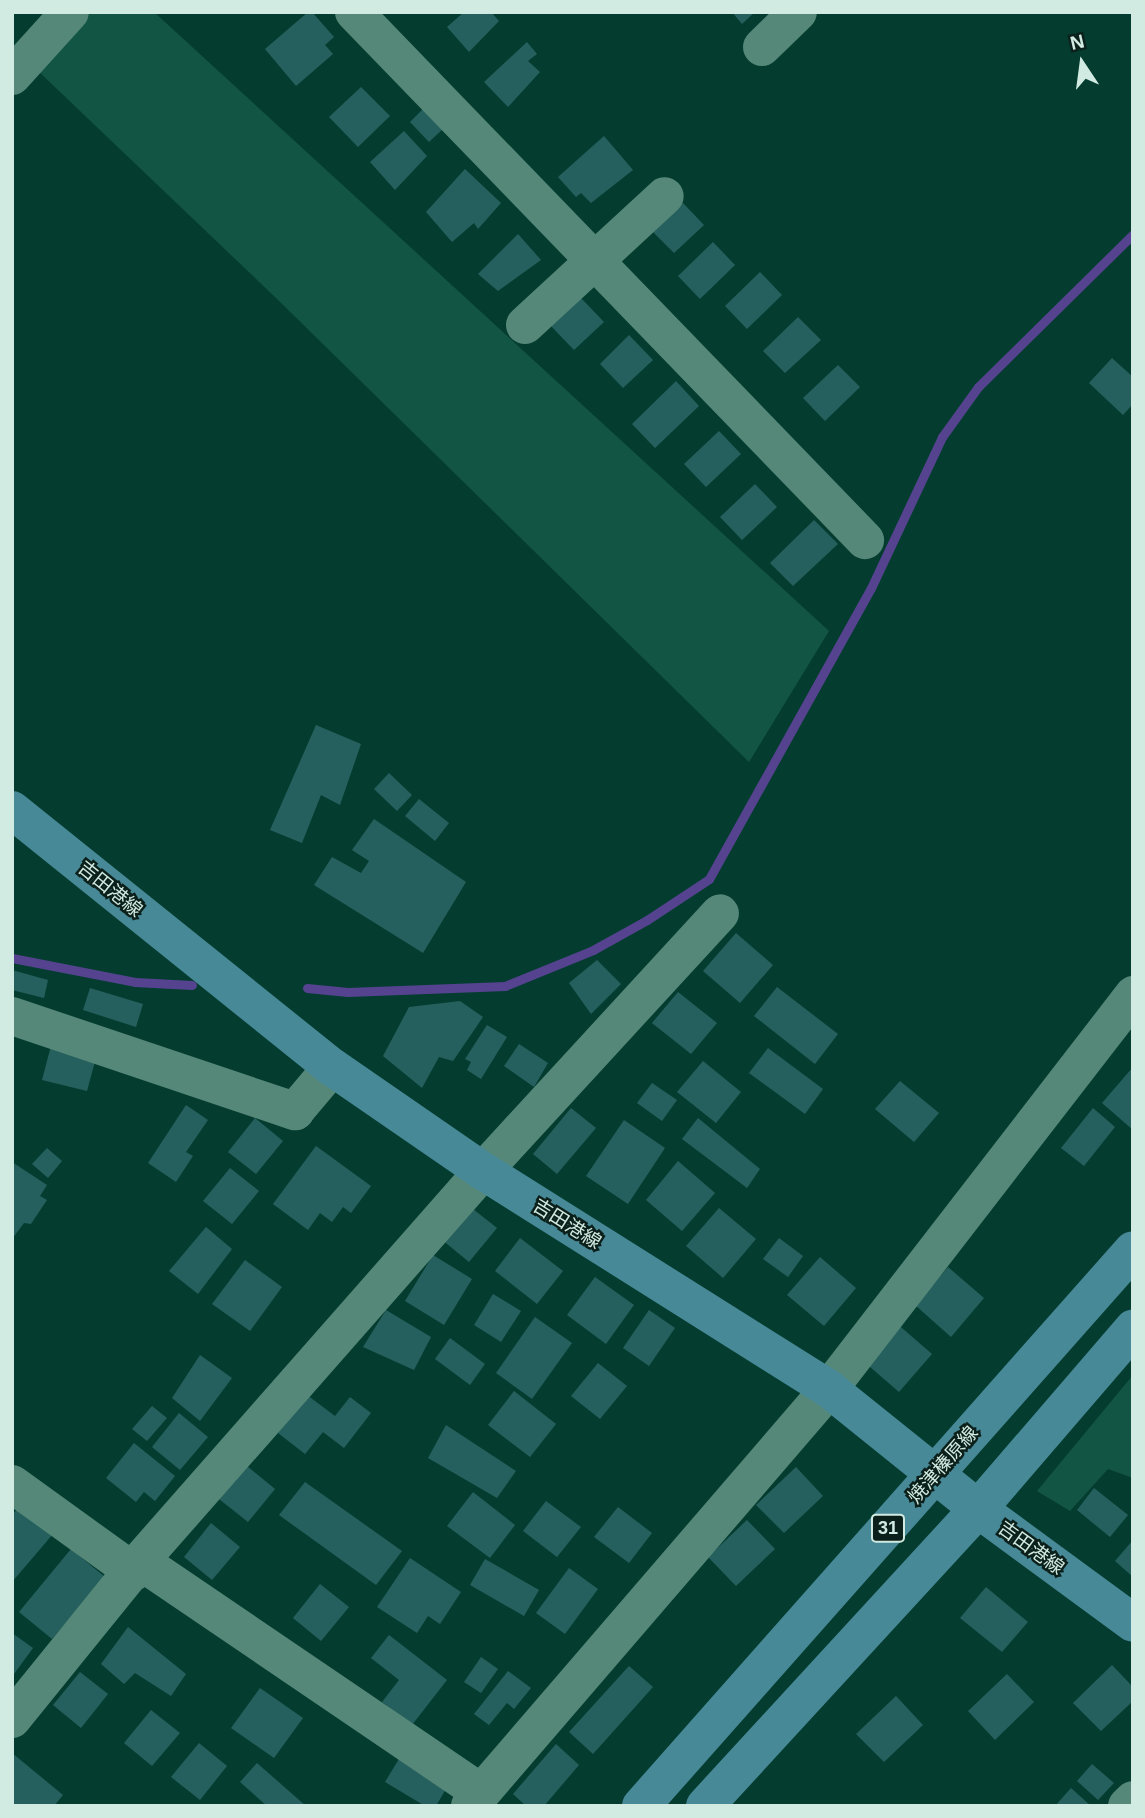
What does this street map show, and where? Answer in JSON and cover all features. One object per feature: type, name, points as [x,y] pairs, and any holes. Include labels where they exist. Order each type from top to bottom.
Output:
[{"type":"main road","name":"吉田港線","points":[[12,810],[332,1067],[483,1171],[829,1389],[978,1509],[1133,1623]]},
{"type":"main road","name":"焼津榛原線","points":[[641,1806],[1133,1250]]},
{"type":"main road","points":[[705,1806],[978,1509],[1133,1329]]},
{"type":"street","points":[[17,61],[70,12]]},
{"type":"street","points":[[354,12],[865,540]]},
{"type":"street","points":[[762,47],[798,12]]},
{"type":"street","points":[[525,325],[665,196]]},
{"type":"street","points":[[12,1719],[137,1567],[483,1171],[720,913]]},
{"type":"street","points":[[12,1484],[475,1800],[829,1389],[1133,995]]},
{"type":"street","points":[[12,1016],[295,1111],[332,1067]]},
{"type":"street","points":[[1128,1806],[1133,1800]]},
{"type":"green space","points":[[84,12],[154,12],[829,631],[749,762],[275,297],[36,69]]},
{"type":"green space","points":[[1133,1375],[1133,1478],[1108,1469],[1070,1511],[1037,1491]]},
{"type":"building","points":[[308,12],[312,12],[334,37],[325,45],[333,54],[296,86],[265,49]]},
{"type":"building","points":[[464,12],[491,12],[499,21],[469,52],[447,27]]},
{"type":"building","points":[[732,12],[755,12],[742,24]]},
{"type":"building","points":[[527,42],[537,54],[528,61],[540,72],[508,107],[484,82]]},
{"type":"building","points":[[361,87],[390,116],[358,147],[329,117]]},
{"type":"building","points":[[426,106],[445,127],[429,142],[410,122]]},
{"type":"building","points":[[404,131],[427,156],[395,190],[370,162]]},
{"type":"building","points":[[604,136],[633,170],[591,203],[581,193],[576,197],[558,177]]},
{"type":"building","points":[[465,169],[501,203],[478,229],[474,223],[452,242],[426,212]]},
{"type":"building","points":[[680,200],[704,225],[674,253],[650,229]]},
{"type":"building","points":[[518,234],[541,260],[498,291],[478,274]]},
{"type":"building","points":[[713,242],[735,265],[700,299],[678,276]]},
{"type":"building","points":[[760,272],[782,295],[747,329],[725,306]]},
{"type":"building","points":[[580,297],[604,322],[574,350],[550,325]]},
{"type":"building","points":[[798,317],[821,340],[785,373],[763,351]]},
{"type":"building","points":[[629,335],[653,360],[623,388],[600,364]]},
{"type":"building","points":[[1112,358],[1133,377],[1133,404],[1123,415],[1089,383]]},
{"type":"building","points":[[838,365],[860,387],[825,421],[803,398]]},
{"type":"building","points":[[676,381],[699,406],[655,448],[632,424]]},
{"type":"building","points":[[719,431],[741,454],[706,487],[684,464]]},
{"type":"building","points":[[755,484],[777,507],[742,540],[720,517]]},
{"type":"building","points":[[814,520],[838,544],[793,586],[770,563]]},
{"type":"building","points":[[316,725],[361,744],[340,805],[321,795],[302,843],[270,830]]},
{"type":"building","points":[[389,773],[412,795],[397,811],[374,789]]},
{"type":"building","points":[[419,799],[449,823],[435,841],[405,816]]},
{"type":"building","points":[[374,819],[466,882],[423,953],[314,885],[332,857],[361,873],[369,861],[352,850]]},
{"type":"building","points":[[736,933],[773,965],[740,1003],[703,971]]},
{"type":"building","points":[[597,960],[621,984],[591,1014],[569,983]]},
{"type":"building","points":[[12,970],[48,980],[44,998],[12,990]]},
{"type":"building","points":[[777,987],[838,1034],[815,1064],[754,1016]]},
{"type":"building","points":[[90,988],[143,1004],[136,1027],[83,1010]]},
{"type":"building","points":[[678,992],[717,1023],[691,1054],[652,1023]]},
{"type":"building","points":[[460,1001],[483,1017],[453,1061],[439,1057],[422,1088],[383,1056],[409,1007]]},
{"type":"building","points":[[487,1025],[507,1037],[481,1079],[467,1070],[471,1062],[465,1059]]},
{"type":"building","points":[[52,1042],[97,1054],[87,1091],[42,1080]]},
{"type":"building","points":[[519,1044],[548,1063],[534,1087],[504,1066]]},
{"type":"building","points":[[768,1048],[823,1089],[805,1114],[749,1073]]},
{"type":"building","points":[[703,1061],[741,1092],[716,1123],[677,1092]]},
{"type":"building","points":[[1133,1067],[1133,1130],[1102,1103]]},
{"type":"building","points":[[900,1081],[939,1113],[914,1142],[875,1109]]},
{"type":"building","points":[[652,1083],[677,1100],[662,1121],[637,1103]]},
{"type":"building","points":[[186,1105],[208,1120],[186,1152],[193,1156],[176,1182],[148,1163]]},
{"type":"building","points":[[571,1108],[596,1128],[557,1174],[533,1154]]},
{"type":"building","points":[[1093,1108],[1115,1127],[1084,1166],[1061,1148]]},
{"type":"building","points":[[255,1118],[283,1141],[256,1174],[228,1152]]},
{"type":"building","points":[[698,1118],[760,1169],[747,1188],[682,1139]]},
{"type":"building","points":[[624,1120],[665,1148],[628,1204],[586,1176]]},
{"type":"building","points":[[316,1146],[371,1186],[351,1213],[343,1207],[332,1222],[320,1213],[308,1230],[273,1204]]},
{"type":"building","points":[[47,1148],[62,1161],[48,1178],[32,1164]]},
{"type":"building","points":[[678,1161],[715,1193],[682,1231],[646,1200]]},
{"type":"building","points":[[12,1162],[47,1185],[40,1196],[47,1200],[31,1224],[24,1223],[12,1239]]},
{"type":"building","points":[[230,1168],[259,1191],[232,1224],[203,1201]]},
{"type":"building","points":[[468,1205],[497,1228],[469,1262],[441,1239]]},
{"type":"building","points":[[719,1208],[756,1239],[723,1278],[686,1246]]},
{"type":"building","points":[[206,1227],[232,1249],[198,1294],[169,1271]]},
{"type":"building","points":[[520,1238],[563,1271],[537,1304],[495,1271]]},
{"type":"building","points":[[779,1238],[803,1256],[788,1277],[763,1259]]},
{"type":"building","points":[[433,1255],[472,1279],[444,1325],[405,1301]]},
{"type":"building","points":[[820,1257],[856,1288],[824,1326],[787,1295]]},
{"type":"building","points":[[245,1260],[282,1287],[250,1331],[212,1304]]},
{"type":"building","points":[[948,1267],[984,1298],[951,1337],[915,1305]]},
{"type":"building","points":[[595,1277],[634,1305],[606,1344],[567,1315]]},
{"type":"building","points":[[493,1294],[521,1311],[501,1342],[474,1325]]},
{"type":"building","points":[[386,1310],[431,1337],[414,1370],[363,1347]]},
{"type":"building","points":[[649,1310],[675,1328],[649,1366],[623,1348]]},
{"type":"building","points":[[535,1317],[572,1343],[532,1399],[496,1373]]},
{"type":"building","points":[[895,1322],[932,1354],[899,1392],[862,1360]]},
{"type":"building","points":[[450,1338],[485,1364],[470,1385],[435,1359]]},
{"type":"building","points":[[200,1355],[232,1378],[200,1421],[172,1398]]},
{"type":"building","points":[[598,1363],[627,1386],[600,1419],[571,1396]]},
{"type":"building","points":[[514,1391],[556,1424],[530,1457],[488,1425]]},
{"type":"building","points":[[307,1395],[335,1416],[350,1397],[371,1413],[344,1448],[323,1432],[305,1454],[278,1433]]},
{"type":"building","points":[[152,1406],[167,1418],[147,1441],[132,1429]]},
{"type":"building","points":[[179,1413],[208,1437],[180,1470],[152,1447]]},
{"type":"building","points":[[446,1425],[516,1471],[497,1498],[428,1458]]},
{"type":"building","points":[[134,1443],[175,1476],[155,1501],[144,1492],[136,1502],[106,1478]]},
{"type":"building","points":[[247,1466],[275,1489],[248,1522],[219,1499]]},
{"type":"building","points":[[796,1467],[823,1496],[784,1533],[756,1505]]},
{"type":"building","points":[[305,1482],[402,1551],[376,1585],[279,1515]]},
{"type":"building","points":[[1094,1488],[1128,1515],[1110,1537],[1077,1510]]},
{"type":"building","points":[[473,1492],[515,1525],[490,1558],[447,1526]]},
{"type":"building","points":[[546,1501],[581,1527],[557,1557],[523,1531]]},
{"type":"building","points":[[20,1506],[53,1534],[12,1582],[12,1515]]},
{"type":"building","points":[[618,1507],[652,1533],[629,1563],[594,1537]]},
{"type":"building","points":[[747,1520],[775,1549],[736,1586],[708,1557]]},
{"type":"building","points":[[211,1523],[240,1547],[212,1580],[184,1557]]},
{"type":"building","points":[[1133,1540],[1133,1577],[1115,1561]]},
{"type":"building","points":[[71,1549],[105,1577],[52,1639],[19,1612]]},
{"type":"building","points":[[410,1558],[461,1592],[440,1624],[428,1616],[417,1633],[377,1607]]},
{"type":"building","points":[[485,1559],[539,1590],[524,1616],[470,1585]]},
{"type":"building","points":[[569,1568],[598,1589],[565,1634],[536,1613]]},
{"type":"building","points":[[320,1584],[349,1607],[321,1641],[293,1618]]},
{"type":"building","points":[[986,1587],[1028,1622],[1002,1652],[960,1618]]},
{"type":"building","points":[[128,1627],[186,1674],[171,1696],[135,1673],[124,1684],[101,1664]]},
{"type":"building","points":[[12,1633],[33,1648],[14,1674],[12,1673]]},
{"type":"building","points":[[389,1635],[447,1680],[412,1725],[382,1702],[399,1680],[371,1658]]},
{"type":"building","points":[[481,1657],[498,1669],[481,1693],[464,1682]]},
{"type":"building","points":[[1112,1665],[1133,1687],[1133,1701],[1101,1731],[1073,1703]]},
{"type":"building","points":[[629,1666],[653,1687],[593,1754],[569,1732]]},
{"type":"building","points":[[508,1671],[531,1688],[514,1709],[507,1703],[489,1725],[474,1714]]},
{"type":"building","points":[[80,1672],[108,1694],[81,1728],[53,1705]]},
{"type":"building","points":[[1007,1674],[1034,1702],[995,1740],[968,1711]]},
{"type":"building","points":[[260,1688],[303,1718],[274,1758],[231,1728]]},
{"type":"building","points":[[896,1696],[923,1725],[884,1762],[856,1734]]},
{"type":"building","points":[[151,1710],[180,1733],[152,1766],[124,1743]]},
{"type":"building","points":[[199,1743],[227,1766],[200,1800],[171,1777]]},
{"type":"building","points":[[556,1744],[579,1765],[544,1806],[526,1806],[513,1794]]},
{"type":"building","points":[[12,1753],[63,1795],[54,1806],[12,1806]]},
{"type":"building","points":[[402,1754],[450,1782],[436,1806],[425,1806],[385,1782]]},
{"type":"building","points":[[257,1763],[306,1806],[267,1806],[240,1782]]},
{"type":"building","points":[[1092,1764],[1114,1783],[1098,1800],[1077,1781]]},
{"type":"building","points":[[1071,1788],[1091,1806],[1055,1806]]},
{"type":"waterway","points":[[307,988],[348,992],[505,986],[593,950],[647,920],[709,879],[871,588],[942,437],[978,387],[1133,234]]},
{"type":"waterway","points":[[12,958],[135,982],[192,985]]}]
